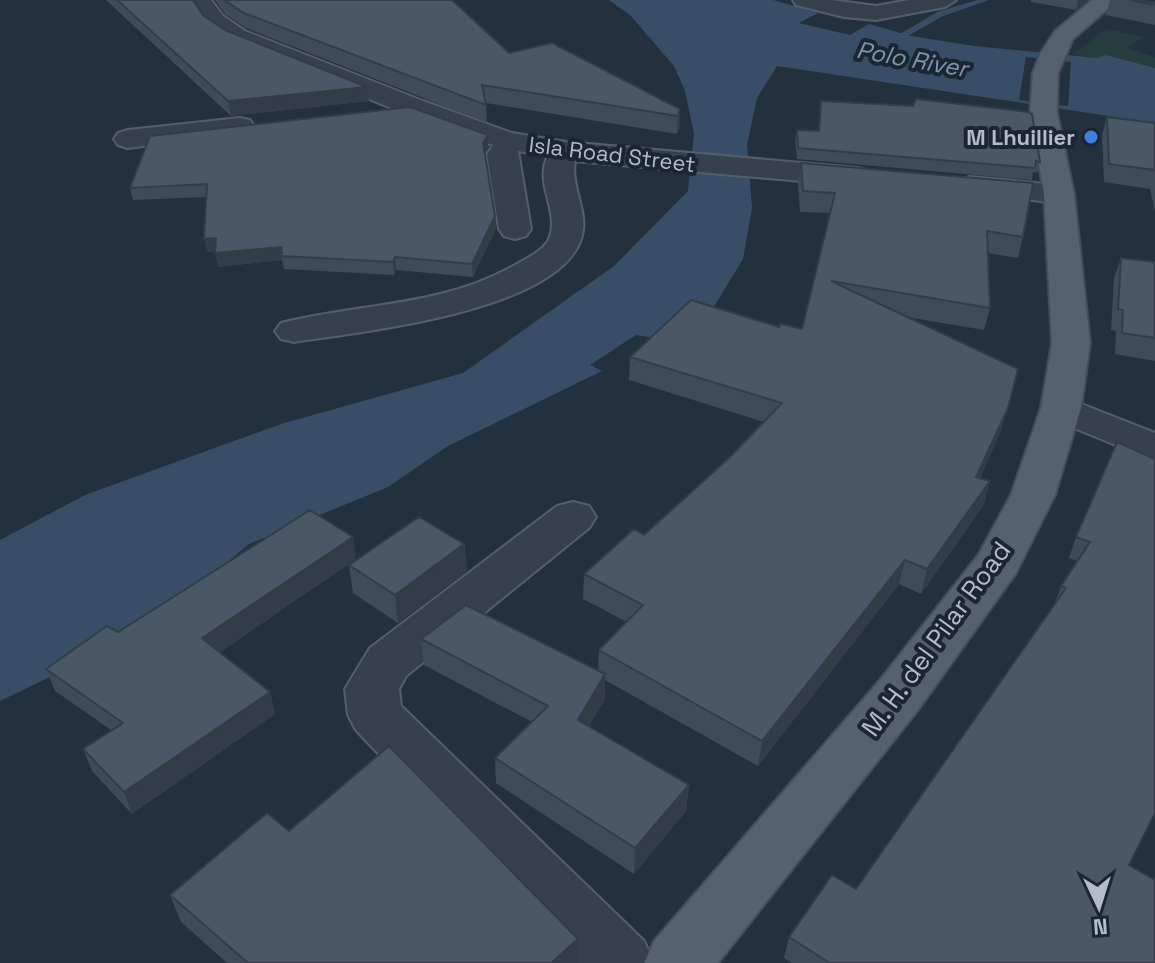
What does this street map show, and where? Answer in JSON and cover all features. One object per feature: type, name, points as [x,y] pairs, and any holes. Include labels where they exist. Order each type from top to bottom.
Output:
[{"type":"main road","name":"M. H. del Pilar Road","points":[[677,963],[899,695],[999,562],[1033,495],[1061,408],[1071,343],[1059,194],[1045,82],[1064,34],[1113,3]]},
{"type":"street","name":"Isla Road Street","points":[[200,0],[215,21],[237,36],[505,146],[765,171],[886,179]]},
{"type":"street","points":[[804,0],[844,10],[876,13],[945,0]]},
{"type":"street","points":[[350,114],[413,107]]},
{"type":"street","points":[[128,139],[270,123]]},
{"type":"street","points":[[505,146],[515,229]]},
{"type":"street","points":[[294,331],[438,309],[505,288],[548,260],[565,240],[568,214],[557,162],[566,151]]},
{"type":"street","points":[[945,184],[1059,194]]},
{"type":"street","points":[[1061,408],[1155,448]]},
{"type":"street","points":[[573,517],[388,662],[372,689],[375,715],[621,963]]},
{"type":"green space","points":[[1106,29],[1144,37],[1127,48],[1155,57],[1155,120],[1106,55],[1097,58],[1073,54]]},
{"type":"water","name":"Polo River","points":[[609,0],[773,0],[818,13],[799,23],[850,35],[869,24],[911,36],[974,46],[1097,58],[1106,55],[1155,68],[1155,123],[777,66],[757,98],[747,145],[752,208],[743,259],[710,313],[655,338],[636,335],[590,365],[602,371],[448,446],[388,487],[249,544],[176,605],[52,676],[0,701],[0,540],[85,495],[281,424],[463,373],[614,266],[688,191],[694,133],[685,91],[674,66],[631,16]]},
{"type":"pier","points":[[1026,57],[1071,62],[1068,106],[1019,100]]},
{"type":"building","points":[[117,0],[193,0],[203,15],[225,30],[367,87],[228,101]]},
{"type":"building","points":[[224,0],[452,0],[509,53],[552,43],[680,109],[678,116],[482,85],[486,105],[244,13]]},
{"type":"building","points":[[916,99],[1032,114],[1040,162],[1036,161],[1035,168],[798,148],[797,130],[819,131],[821,101],[913,106]]},
{"type":"building","points":[[410,107],[488,135],[483,143],[495,216],[472,264],[395,257],[393,262],[282,256],[281,247],[215,253],[216,238],[204,239],[207,184],[130,188],[150,136]]},
{"type":"building","points":[[1107,117],[1155,123],[1155,170],[1109,164]]},
{"type":"building","points":[[801,163],[1033,183],[1023,237],[987,231],[990,308],[831,281],[1018,369],[1008,408],[976,477],[990,481],[927,569],[905,560],[762,741],[599,650],[643,605],[584,574],[634,529],[644,535],[730,457],[782,403],[630,357],[691,300],[779,327],[781,324],[802,329],[835,193],[803,191]]},
{"type":"building","points":[[1121,258],[1155,262],[1155,338],[1122,333],[1123,310],[1118,309]]},
{"type":"building","points":[[1117,442],[1155,459],[1155,813],[1129,865],[1155,880],[1155,963],[830,963],[789,937],[832,875],[856,889],[1066,588],[1061,586],[1090,542],[1076,537]]},
{"type":"building","points":[[310,510],[353,537],[202,638],[270,692],[124,792],[83,749],[123,723],[46,669],[107,626],[118,632]]},
{"type":"building","points":[[419,517],[464,544],[395,595],[349,565]]},
{"type":"building","points":[[466,605],[605,674],[578,720],[689,785],[635,848],[495,758],[548,706],[421,639]]},
{"type":"building","points":[[389,746],[578,939],[551,963],[248,963],[170,895],[267,813],[289,831]]},
{"type":"waterway","name":"Polo River","points":[[889,43],[940,14],[985,0]]},
{"type":"place","name":"M Lhuillier","points":[[1091,137]]}]
